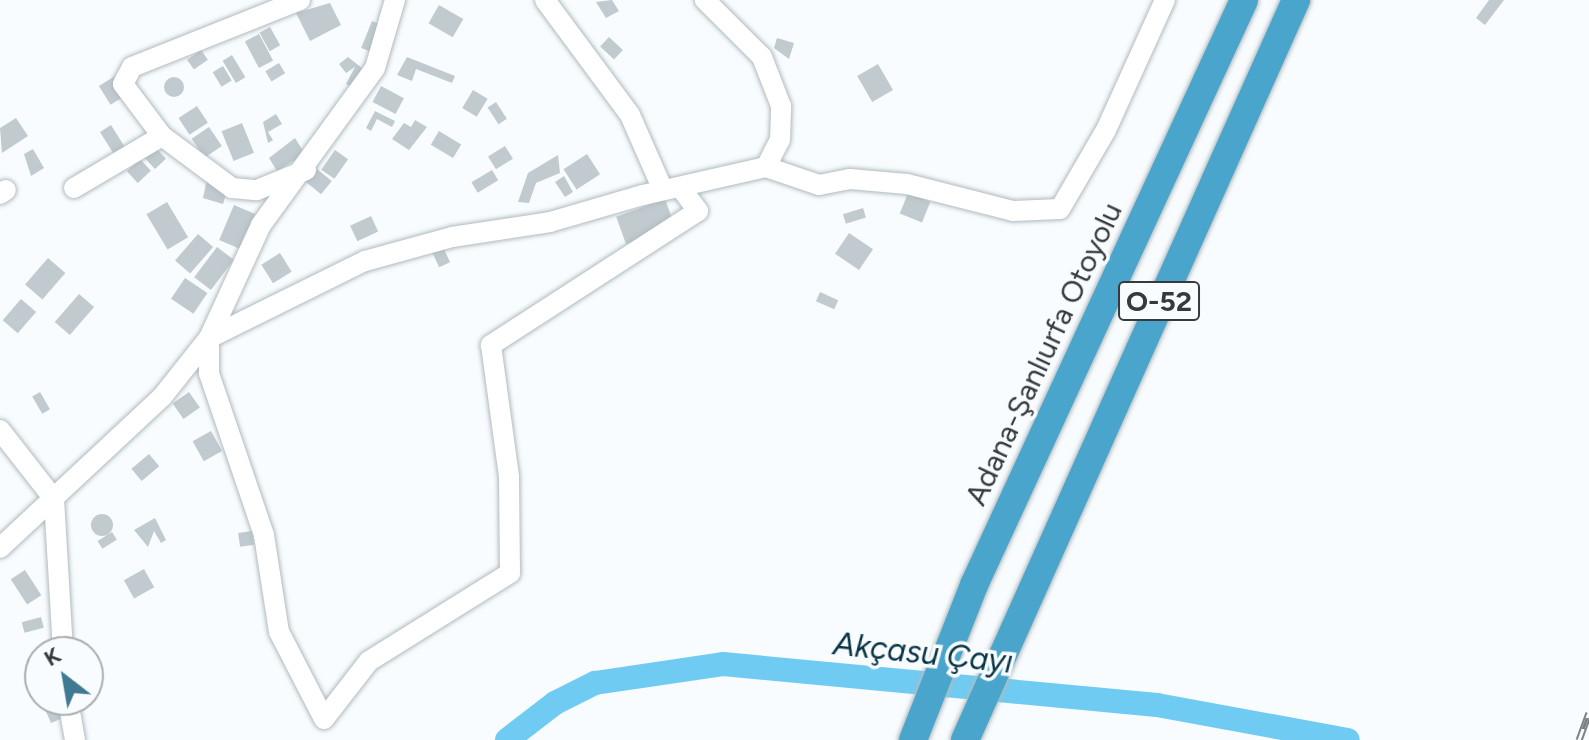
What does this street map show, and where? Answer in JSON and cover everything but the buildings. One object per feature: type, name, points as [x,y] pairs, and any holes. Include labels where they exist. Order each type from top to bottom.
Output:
[{"type":"highway","name":"Adana-Şanlıurfa Otoyolu","points":[[913,740],[974,585],[1244,0]]},
{"type":"highway","name":"O-52","points":[[965,740],[1296,0]]},
{"type":"street","points":[[300,0],[132,67],[123,84],[162,136],[232,188],[257,190],[306,170]]},
{"type":"street","points":[[0,548],[162,397],[209,338],[261,225],[306,170],[375,68],[395,0]]},
{"type":"street","points":[[209,338],[209,373],[264,535],[279,632],[324,719],[369,661],[510,573],[509,477],[491,345],[698,211],[672,188],[630,115],[545,0]]},
{"type":"street","points":[[705,0],[762,57],[781,106],[780,140],[766,167]]},
{"type":"street","points":[[209,338],[365,261],[766,167],[819,185],[850,179],[907,184],[1013,211],[1060,209],[1106,130],[1165,0]]},
{"type":"street","points":[[74,188],[162,136]]},
{"type":"street","points":[[0,430],[54,499],[62,636]]},
{"type":"street","points":[[71,716],[75,740]]},
{"type":"waterway","name":"Akçasu Çayı","points":[[507,740],[555,703],[595,683],[723,664],[1157,705],[1348,740]]},
{"type":"railway","points":[[1579,740],[1589,713]]}]
